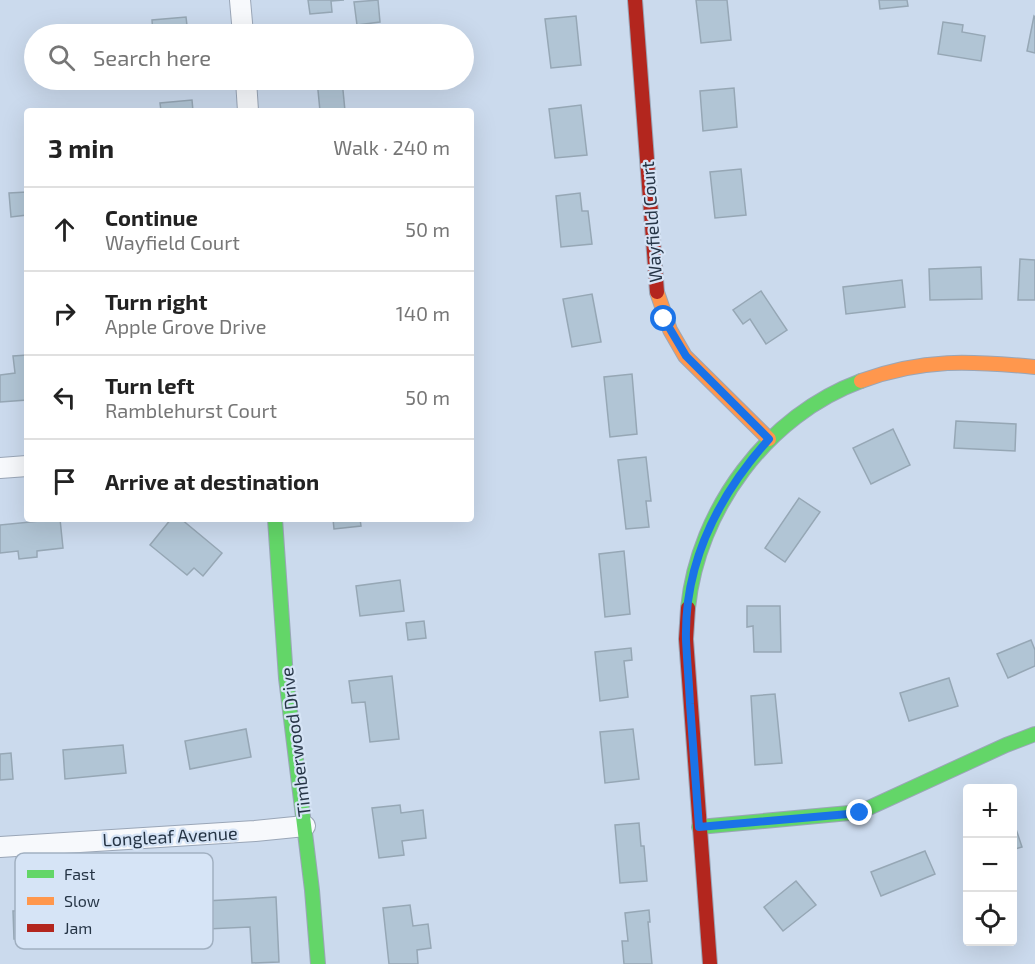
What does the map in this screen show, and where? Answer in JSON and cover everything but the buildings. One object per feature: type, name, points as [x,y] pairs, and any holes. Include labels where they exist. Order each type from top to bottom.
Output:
[{"type":"street","points":[[240,0],[242,24]]},
{"type":"street","name":"Wayfield Court","points":[[635,0],[655,281],[664,319],[686,356],[769,439]]},
{"type":"street","points":[[247,90],[248,108]]},
{"type":"street","points":[[710,964],[686,639],[692,579],[717,510],[746,465],[786,423],[830,394],[860,380],[892,370],[929,363],[963,361],[1035,366]]},
{"type":"street","points":[[0,468],[24,466]]},
{"type":"street","name":"Timberwood Drive","points":[[275,522],[286,678],[305,826],[318,964]]},
{"type":"street","points":[[699,827],[860,813],[1006,745],[1035,734]]},
{"type":"street","name":"Longleaf Avenue","points":[[0,847],[305,826]]},
{"type":"traffic: fast","points":[[688,608],[694,571],[706,536],[743,470],[768,442],[796,417],[827,396],[861,381]]},
{"type":"traffic: fast","points":[[275,522],[286,678],[312,890],[318,964]]},
{"type":"traffic: fast","points":[[699,827],[860,812],[1035,734]]},
{"type":"traffic: slow","points":[[657,292],[670,330],[685,356],[769,439]]},
{"type":"traffic: slow","points":[[861,381],[905,368],[947,363],[990,363],[1035,367]]},
{"type":"traffic: jam","points":[[635,0],[657,292]]},
{"type":"traffic: jam","points":[[688,608],[686,639],[710,964]]},
{"type":"route","points":[[664,319],[677,345],[686,356],[769,439],[732,484],[717,510],[707,532],[692,579],[686,639],[699,827],[860,813]]}]
